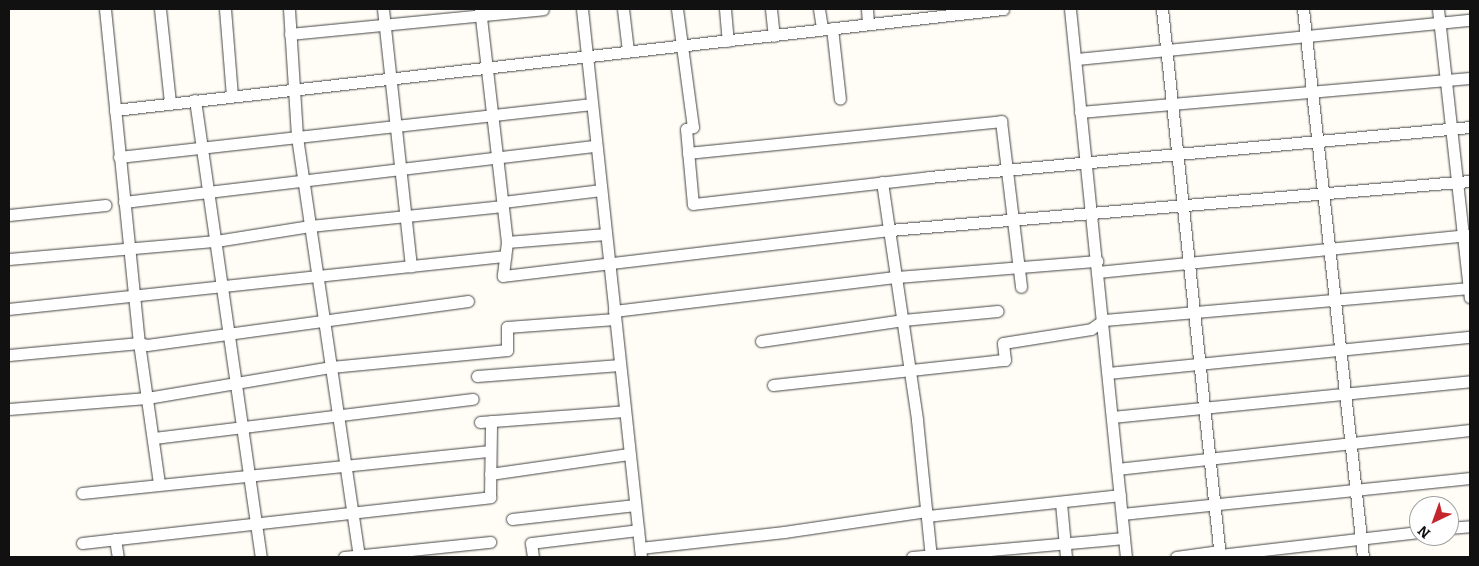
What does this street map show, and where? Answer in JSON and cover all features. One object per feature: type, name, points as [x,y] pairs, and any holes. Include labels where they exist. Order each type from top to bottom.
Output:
[{"type":"street","points":[[105,9],[139,343],[159,483]]},
{"type":"street","points":[[160,9],[170,103]]},
{"type":"street","points":[[225,9],[232,96]]},
{"type":"street","points":[[289,9],[297,137],[359,556]]},
{"type":"street","points":[[384,9],[412,266]]},
{"type":"street","points":[[290,34],[480,12],[544,9]]},
{"type":"street","points":[[582,9],[640,553],[927,514],[1061,503],[1120,495]]},
{"type":"street","points":[[623,9],[628,51]]},
{"type":"street","points":[[677,9],[693,128],[686,129],[693,204],[882,182],[1177,154],[1317,143],[1470,127]]},
{"type":"street","points":[[725,9],[728,41]]},
{"type":"street","points":[[771,9],[774,36]]},
{"type":"street","points":[[820,9],[827,29],[840,99]]},
{"type":"street","points":[[867,9],[868,23]]},
{"type":"street","points":[[115,110],[682,44],[774,36],[868,23],[916,13],[1003,9]]},
{"type":"street","points":[[1070,9],[1091,215],[1104,320],[1126,557]]},
{"type":"street","points":[[1162,9],[1170,104],[1183,206],[1220,555]]},
{"type":"street","points":[[1303,9],[1363,557]]},
{"type":"street","points":[[773,385],[910,372],[1004,360],[1003,343],[1091,329],[1104,320],[1195,315],[1336,301],[1470,291],[1467,235],[1457,183],[1438,9]]},
{"type":"street","points":[[480,12],[507,242],[503,276],[609,266],[890,230],[1012,219],[1091,215],[1470,181]]},
{"type":"street","points":[[1076,59],[1166,48],[1305,38],[1470,20]]},
{"type":"street","points":[[1080,112],[1313,90],[1446,82],[1470,78]]},
{"type":"street","points":[[195,100],[231,334],[236,384],[244,426],[262,557]]},
{"type":"street","points":[[119,157],[592,104]]},
{"type":"street","points":[[688,153],[1001,121],[1021,287]]},
{"type":"street","points":[[124,202],[596,146]]},
{"type":"street","points":[[882,182],[910,372],[931,555]]},
{"type":"street","points":[[9,259],[216,241],[310,226],[503,204],[601,190]]},
{"type":"street","points":[[9,215],[106,205]]},
{"type":"street","points":[[507,242],[606,234]]},
{"type":"street","points":[[9,409],[147,398],[331,368],[507,350],[507,327],[614,315],[897,277],[1019,267],[1097,267],[1189,262],[1467,235]]},
{"type":"street","points":[[9,309],[135,298],[506,256]]},
{"type":"street","points":[[9,355],[139,343],[147,345],[468,301]]},
{"type":"street","points":[[761,342],[903,320],[998,311]]},
{"type":"street","points":[[1108,373],[1470,337]]},
{"type":"street","points":[[477,376],[620,365]]},
{"type":"street","points":[[1112,417],[1470,381]]},
{"type":"street","points":[[154,438],[473,399]]},
{"type":"street","points":[[82,543],[490,497],[490,451],[486,421],[625,411]]},
{"type":"street","points":[[1118,468],[1470,430]]},
{"type":"street","points":[[82,493],[250,473],[490,451]]},
{"type":"street","points":[[490,474],[629,454]]},
{"type":"street","points":[[1122,514],[1470,478]]},
{"type":"street","points":[[1061,503],[1066,557]]},
{"type":"street","points":[[512,519],[635,504]]},
{"type":"street","points":[[533,557],[531,543],[638,530]]},
{"type":"street","points":[[1176,557],[1220,555],[1409,533]]},
{"type":"street","points":[[912,557],[967,554],[1124,538]]},
{"type":"street","points":[[115,539],[118,557]]},
{"type":"street","points":[[344,557],[490,542]]}]
